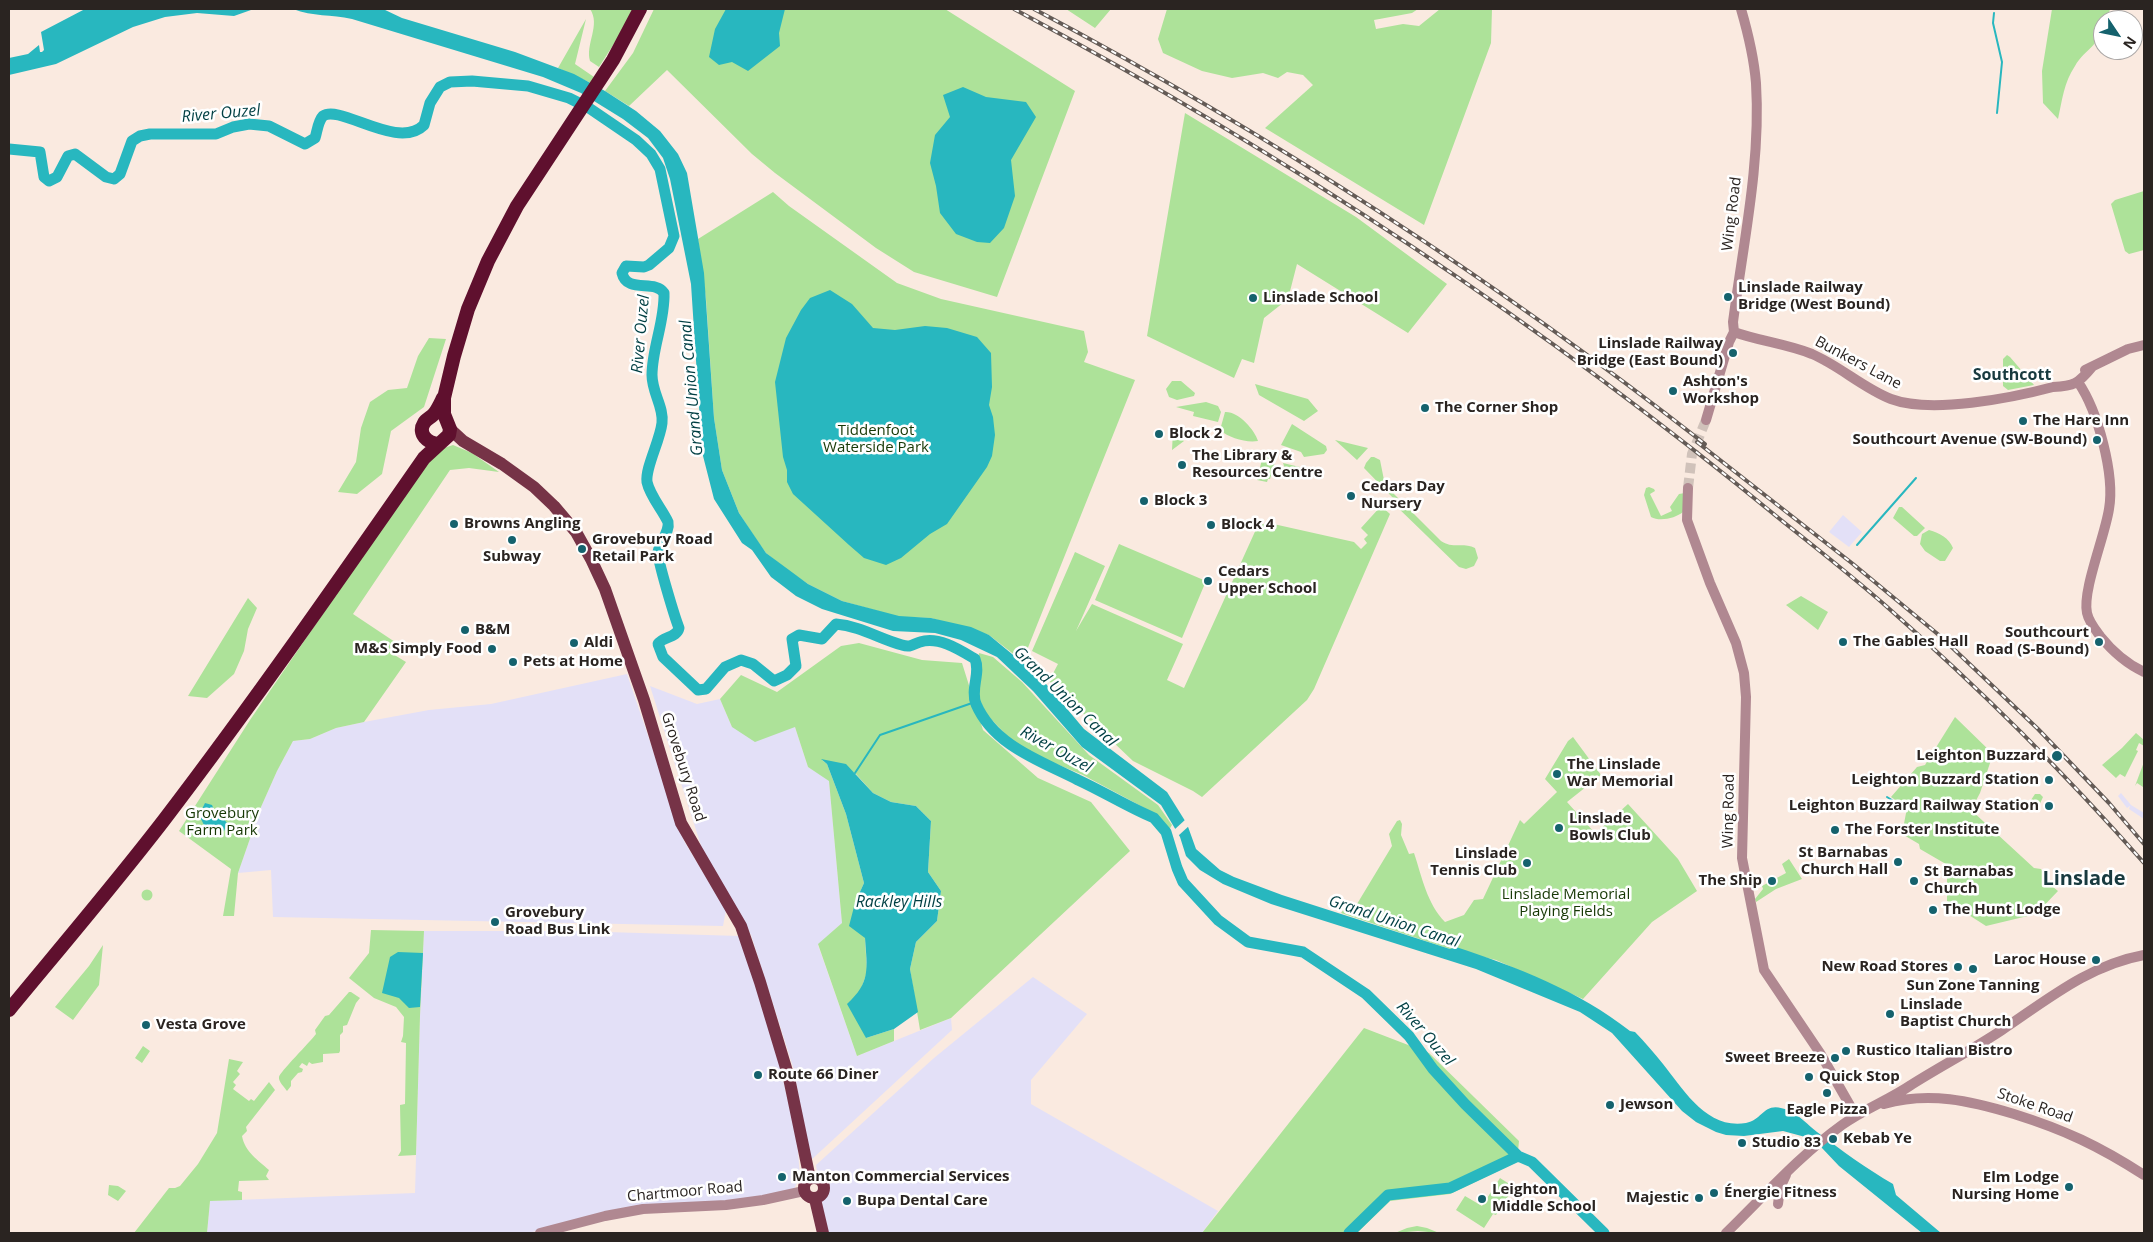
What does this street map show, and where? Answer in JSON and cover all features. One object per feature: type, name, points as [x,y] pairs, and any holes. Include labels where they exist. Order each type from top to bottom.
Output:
[{"type":"highway","points":[[9,1010],[87,918],[170,813],[249,706],[424,458],[439,431],[444,398],[454,356],[468,309],[488,261],[517,206],[570,128],[612,60],[640,9]]},
{"type":"main road","name":"Grovebury Road","points":[[439,431],[463,441],[517,475],[554,506],[576,532],[598,574],[612,606],[644,700],[681,823],[741,926],[789,1078],[810,1179],[818,1179],[824,1186],[823,1193],[815,1198],[823,1233]]},
{"type":"main road","points":[[810,1179],[805,1183],[804,1191],[807,1197],[815,1198]]},
{"type":"street","name":"Wing Road","points":[[1706,420],[1729,342],[1734,332],[1733,322],[1755,149],[1757,110],[1753,58],[1741,9]]},
{"type":"street","name":"Bunkers Lane","points":[[1734,332],[1811,354],[1834,365],[1877,393],[1909,405],[1949,405],[2033,392],[2053,386],[2061,381],[2078,382]]},
{"type":"street","points":[[2144,345],[2128,349],[2092,367],[2084,378],[2078,382],[2086,396],[2098,427],[2110,485],[2106,528],[2087,594],[2087,615],[2092,625],[2112,649],[2144,672]]},
{"type":"street","name":"Wing Road","points":[[1688,488],[1687,520],[1703,565],[1736,643],[1744,673],[1746,697],[1742,858],[1764,970],[1820,1053],[1855,1116]]},
{"type":"street","points":[[1726,1233],[1789,1170],[1855,1116],[1910,1087],[2002,1030],[2046,999],[2104,967],[2144,955]]},
{"type":"street","points":[[1907,1099],[1906,1093],[1910,1087]]},
{"type":"street","name":"Stoke Road","points":[[1871,1108],[1907,1099],[1953,1098],[1982,1104],[2033,1120],[2083,1139],[2144,1175]]},
{"type":"street","points":[[1845,1123],[1850,1112],[1849,1105]]},
{"type":"street","points":[[1778,1204],[1780,1188],[1789,1170]]},
{"type":"street","name":"Chartmoor Road","points":[[540,1233],[605,1216],[643,1209],[726,1205],[763,1200],[804,1191]]},
{"type":"shaded area","points":[[1843,515],[1862,532],[1849,547],[1829,532]]},
{"type":"shaded area","points":[[627,674],[684,841],[726,910],[723,926],[273,917],[271,870],[238,873],[261,807],[293,741],[310,739],[336,728],[364,722],[429,710],[491,704]]},
{"type":"shaded area","points":[[650,686],[697,704],[720,699],[732,727],[795,727],[808,767],[829,780],[842,923],[818,945],[857,1056],[951,1018],[952,1030],[810,1161],[794,1070],[751,935],[704,855]]},
{"type":"shaded area","points":[[2121,793],[2131,805],[2144,813],[2144,819],[2129,809],[2130,806],[2127,808],[2118,796]]},
{"type":"shaded area","points":[[424,931],[573,931],[740,936],[776,1050],[797,1139],[800,1177],[794,1189],[774,1197],[574,1222],[528,1233],[207,1233],[210,1201],[415,1193]]},
{"type":"shaded area","points":[[1033,977],[1087,1014],[1031,1080],[1031,1104],[1218,1211],[1202,1233],[827,1233],[816,1165],[934,1058]]},
{"type":"green space","points":[[590,9],[633,9],[624,28],[599,67],[590,61],[589,55],[594,28],[593,15]]},
{"type":"green space","points":[[654,9],[945,9],[1075,91],[997,297],[914,272],[876,248],[752,154],[667,70],[629,106],[605,91],[633,53]]},
{"type":"green space","points":[[1066,9],[1111,9],[1095,28]]},
{"type":"green space","points":[[1167,9],[1418,9],[1412,13],[1374,20],[1376,29],[1403,24],[1419,26],[1440,9],[1492,9],[1491,43],[1424,225],[1265,128],[1313,85],[1303,75],[1287,72],[1278,78],[1263,73],[1232,78],[1202,71],[1163,53],[1158,39]]},
{"type":"green space","points":[[2052,9],[2110,9],[2093,10],[2093,45],[2079,60],[2068,78],[2058,119],[2043,103],[2042,71]]},
{"type":"green space","points":[[586,19],[575,64],[594,77],[591,83],[558,68]]},
{"type":"green space","points":[[1185,113],[1356,217],[1447,284],[1408,333],[1297,264],[1288,299],[1264,318],[1254,363],[1242,359],[1234,378],[1147,336]]},
{"type":"green space","points":[[2144,191],[2144,250],[2129,254],[2125,251],[2111,204],[2115,200]]},
{"type":"green space","name":"Tiddenfoot Waterside Park","points":[[773,192],[789,206],[897,283],[941,299],[1084,331],[1088,352],[1084,362],[1135,380],[1025,655],[1016,656],[989,635],[931,618],[899,617],[842,601],[808,584],[766,553],[739,513],[722,470],[714,418],[706,299],[698,239]]},
{"type":"green space","points":[[429,338],[446,339],[424,407],[391,431],[382,474],[357,494],[338,492],[356,462],[361,428],[370,402],[388,390],[407,388],[418,356]]},
{"type":"green space","points":[[2007,355],[2034,385],[2008,390],[2003,386],[2003,359]]},
{"type":"green space","points":[[1172,381],[1181,381],[1195,393],[1194,396],[1177,400],[1169,397],[1166,389]]},
{"type":"green space","points":[[1255,384],[1308,399],[1318,411],[1304,421],[1259,395]]},
{"type":"green space","points":[[1206,402],[1218,406],[1221,412],[1218,422],[1193,416],[1194,412],[1176,407]]},
{"type":"green space","points":[[1225,412],[1235,415],[1245,422],[1258,441],[1238,439],[1220,430]]},
{"type":"green space","points":[[1292,424],[1326,446],[1327,450],[1324,454],[1304,457],[1301,452],[1281,445]]},
{"type":"green space","points":[[1173,431],[1184,441],[1172,450]]},
{"type":"green space","points":[[1335,440],[1368,448],[1357,460]]},
{"type":"green space","name":"Grovebury Farm Park","points":[[453,445],[472,453],[499,472],[469,468],[450,470],[353,614],[395,642],[388,651],[406,662],[364,722],[336,728],[310,739],[293,741],[261,807],[238,873],[234,916],[223,916],[231,869],[179,831],[250,720],[429,459],[441,449]]},
{"type":"green space","points":[[1264,451],[1269,452],[1276,458],[1270,479],[1267,482],[1257,480]]},
{"type":"green space","points":[[1371,457],[1380,460],[1385,485],[1441,541],[1449,545],[1471,546],[1475,548],[1478,558],[1474,566],[1466,569],[1459,567],[1394,504],[1396,501],[1364,468]]},
{"type":"green space","points":[[1283,463],[1308,469],[1308,470],[1287,475]]},
{"type":"green space","points":[[1649,487],[1655,491],[1650,494],[1661,516],[1672,511],[1670,507],[1679,494],[1685,493],[1683,512],[1668,519],[1651,517],[1644,495],[1646,488]]},
{"type":"green space","points":[[1381,506],[1390,514],[1314,689],[1307,700],[1202,797],[1133,761],[1049,681],[1058,664],[1032,651],[1075,552],[1105,566],[1076,631],[1092,604],[1183,644],[1167,680],[1184,688],[1258,525],[1269,523],[1354,542],[1361,549],[1367,543],[1364,539],[1368,535],[1361,528]]},
{"type":"green space","points":[[1899,507],[1902,507],[1925,528],[1917,536],[1914,536],[1893,518]]},
{"type":"green space","points":[[1929,530],[1944,536],[1951,544],[1953,548],[1945,561],[1940,561],[1925,551],[1920,544],[1922,534]]},
{"type":"green space","points":[[1119,544],[1206,581],[1182,638],[1095,600]]},
{"type":"green space","points":[[1801,596],[1828,612],[1818,630],[1786,605]]},
{"type":"green space","points":[[248,598],[257,608],[248,629],[244,651],[234,674],[207,698],[188,696]]},
{"type":"green space","points":[[859,643],[922,660],[962,663],[983,730],[1038,778],[1091,802],[1130,851],[951,1018],[920,1030],[910,969],[916,942],[937,921],[941,891],[928,872],[931,821],[916,806],[891,802],[873,793],[855,773],[822,760],[827,764],[846,814],[864,883],[855,903],[865,938],[867,972],[860,992],[866,1038],[894,1029],[894,1041],[857,1056],[818,944],[842,923],[829,781],[808,767],[795,727],[755,742],[732,727],[720,699],[741,675],[777,692],[841,646]]},
{"type":"green space","points":[[979,653],[993,657],[1022,682],[1089,755],[1158,805],[1172,825],[1169,830],[1154,813],[1083,775],[1016,745],[987,715],[980,701],[977,684]]},
{"type":"green space","points":[[1955,717],[1993,754],[1980,793],[1971,810],[2034,868],[2041,869],[2048,883],[2058,891],[2036,914],[1986,926],[1947,901],[1947,872],[1951,867],[1920,849],[1919,844],[1902,834],[1907,808],[1891,797],[1917,767],[1925,765]]},
{"type":"green space","points":[[2136,733],[2144,740],[2144,746],[2139,743],[2136,750],[2138,751],[2125,777],[2120,774],[2116,778],[2102,765]]},
{"type":"green space","name":"Linslade Memorial Playing Fields","points":[[1573,737],[1601,775],[1567,802],[1594,832],[1597,832],[1628,804],[1678,859],[1697,891],[1652,922],[1583,999],[1496,960],[1450,949],[1341,913],[1349,903],[1357,904],[1392,846],[1389,834],[1397,821],[1400,820],[1402,824],[1401,835],[1409,854],[1414,853],[1429,899],[1439,915],[1445,922],[1464,915],[1474,900],[1483,899],[1520,820],[1524,824],[1557,792],[1545,779],[1568,741]]},
{"type":"green space","points":[[2144,762],[2143,787],[2137,783],[2135,786]]},
{"type":"green space","points":[[2035,794],[2040,794],[2043,797],[2037,810],[2031,800]]},
{"type":"green space","points":[[1789,859],[1802,879],[1776,889],[1756,902],[1755,899],[1763,889],[1762,886],[1786,873],[1782,864]]},
{"type":"green space","points":[[147,889],[153,895],[147,901],[141,895]]},
{"type":"green space","points":[[371,930],[424,931],[416,1155],[398,1156],[401,1151],[400,1105],[405,1104],[406,1043],[401,1042],[404,1017],[396,1007],[374,998],[349,978],[369,953]]},
{"type":"green space","points":[[103,945],[99,985],[73,1020],[55,1007],[89,966]]},
{"type":"green space","points":[[349,992],[360,998],[347,1025],[343,1026],[343,1032],[340,1035],[339,1053],[323,1054],[323,1062],[312,1064],[309,1062],[307,1066],[302,1063],[299,1067],[303,1069],[302,1072],[298,1073],[291,1081],[291,1086],[287,1091],[280,1080],[280,1074],[316,1034],[315,1030],[325,1016],[329,1015]]},
{"type":"green space","points":[[1364,1028],[1429,1053],[1519,1141],[1517,1162],[1450,1194],[1390,1201],[1357,1233],[1202,1233]]},
{"type":"green space","points":[[143,1046],[150,1051],[142,1063],[135,1058]]},
{"type":"green space","points":[[229,1059],[243,1062],[237,1071],[240,1074],[233,1082],[236,1085],[233,1089],[249,1101],[251,1099],[254,1101],[269,1082],[275,1090],[246,1127],[247,1131],[242,1136],[249,1151],[269,1170],[266,1176],[269,1180],[239,1181],[238,1191],[242,1192],[242,1200],[210,1201],[207,1233],[134,1233],[169,1188],[180,1186],[198,1164],[217,1133]]},
{"type":"green space","points":[[1500,1178],[1514,1187],[1496,1215],[1493,1214],[1484,1228],[1456,1210],[1465,1196],[1482,1206]]},
{"type":"green space","points":[[109,1185],[118,1186],[126,1191],[118,1201],[108,1195]]},
{"type":"green space","points":[[1417,1226],[1439,1233],[1418,1231],[1395,1233],[1407,1228]]},
{"type":"water","points":[[85,9],[272,9],[251,10],[234,16],[197,13],[165,17],[133,27],[56,64],[9,75],[9,58],[28,54],[39,45],[40,52],[42,52],[44,50],[41,32]]},
{"type":"water","points":[[293,9],[383,9],[402,18],[515,52],[574,74],[636,111],[660,131],[678,154],[687,173],[704,273],[714,418],[722,470],[739,513],[766,553],[808,584],[842,601],[899,616],[931,618],[971,627],[989,635],[1041,678],[1084,729],[1167,792],[1187,824],[1196,849],[1220,870],[1282,895],[1450,949],[1456,947],[1479,955],[1547,981],[1569,992],[1630,1031],[1635,1032],[1688,1096],[1708,1114],[1732,1124],[1752,1121],[1769,1108],[1781,1108],[1790,1111],[1845,1152],[1893,1184],[1896,1195],[1941,1233],[1922,1233],[1839,1166],[1822,1148],[1809,1138],[1783,1131],[1744,1136],[1726,1135],[1696,1122],[1682,1111],[1612,1033],[1580,1012],[1476,969],[1271,904],[1223,884],[1200,870],[1186,856],[1180,837],[1161,805],[1082,747],[1033,691],[997,657],[961,640],[935,633],[893,631],[822,609],[796,596],[771,577],[752,550],[742,543],[714,499],[702,452],[691,284],[670,179],[663,158],[648,138],[623,119],[581,93],[543,77],[352,19]]},
{"type":"water","points":[[726,9],[785,9],[779,33],[780,46],[748,71],[732,62],[719,65],[709,57],[715,29]]},
{"type":"water","points":[[963,87],[986,97],[1026,102],[1036,117],[1011,160],[1015,196],[1004,228],[990,243],[977,242],[956,234],[940,213],[930,163],[935,135],[950,117],[943,95]]},
{"type":"water","points":[[830,290],[852,304],[873,328],[895,330],[925,326],[947,328],[977,337],[991,353],[992,387],[989,405],[993,417],[995,435],[992,456],[987,467],[947,524],[930,534],[901,558],[886,565],[864,558],[793,494],[787,482],[775,382],[786,338],[801,310],[810,298]]},
{"type":"water","name":"Rackley Hills","points":[[821,759],[846,764],[873,793],[891,802],[916,806],[931,821],[928,872],[941,891],[937,921],[916,942],[910,969],[918,1012],[894,1029],[866,1038],[847,1004],[864,982],[867,967],[865,938],[849,926],[855,903],[864,883],[846,814],[827,764]]},
{"type":"water","points":[[205,803],[212,805],[215,811],[227,823],[224,831],[216,833],[205,827],[199,815]]},
{"type":"water","points":[[398,952],[423,953],[420,1007],[409,1008],[399,998],[382,993],[390,957]]},
{"type":"pier","points":[[1186,819],[1190,825],[1178,836],[1174,830]]},
{"type":"waterway","points":[[1994,13],[1993,23],[2002,62],[1997,113]]},
{"type":"waterway","name":"River Ouzel","points":[[9,149],[40,152],[44,177],[49,181],[57,177],[68,156],[75,154],[106,177],[114,179],[120,174],[132,141],[140,136],[150,134],[216,134],[233,127],[249,124],[269,126],[305,144],[315,138],[321,118],[331,114],[385,130],[400,133],[413,132],[424,125],[430,103],[440,87],[450,82],[472,81],[528,86],[569,98],[589,108],[636,140],[651,154],[660,169],[674,236],[669,248],[649,265],[644,267],[626,266],[622,273],[629,283],[654,287],[664,293],[663,314],[654,355],[652,375],[662,423],[647,476],[651,492],[668,522],[668,529],[659,548],[658,557],[679,628],[676,634],[660,641],[658,644],[663,657],[698,690],[706,689],[725,667],[741,660],[753,664],[774,681],[787,675],[796,666],[792,639],[799,635],[822,639],[836,624],[853,627],[905,646],[927,641],[942,642],[975,659],[977,670],[974,698],[984,719],[994,731],[1034,759],[1154,818],[1166,832],[1183,882],[1218,920],[1248,942],[1303,952],[1366,994],[1409,1036],[1433,1069],[1465,1104],[1518,1156],[1532,1162],[1604,1233]]},
{"type":"waterway","points":[[1857,545],[1916,478]]},
{"type":"waterway","points":[[855,773],[880,735],[975,702]]},
{"type":"waterway","points":[[1887,797],[1906,809]]},
{"type":"waterway","points":[[1349,1233],[1388,1195],[1450,1188],[1518,1156]]},
{"type":"tunnel","points":[[1688,488],[1692,454],[1706,420]]},
{"type":"railway","points":[[1014,9],[1215,122],[1313,183],[1410,245],[1505,310],[1599,378],[1691,448],[1886,606],[2019,730],[2144,863]]},
{"type":"railway","points":[[1034,9],[1209,107],[1295,158],[1379,212],[1545,324],[1705,444]]},
{"type":"railway","points":[[1697,442],[1853,564],[1940,636],[2038,729],[2109,803],[2144,844]]},
{"type":"place","name":"Linslade Railway Bridge (West Bound)","points":[[1728,297]]},
{"type":"place","name":"Linslade School","points":[[1253,298]]},
{"type":"place","name":"Linslade Railway Bridge (East Bound)","points":[[1733,353]]},
{"type":"place","name":"Ashton's Workshop","points":[[1673,391]]},
{"type":"place","name":"The Corner Shop","points":[[1425,408]]},
{"type":"place","name":"The Hare Inn","points":[[2023,421]]},
{"type":"place","name":"Block 2","points":[[1159,434]]},
{"type":"place","name":"Southcourt Avenue (SW-Bound)","points":[[2097,440]]},
{"type":"place","name":"The Library & Resources Centre","points":[[1182,465]]},
{"type":"place","name":"Cedars Day Nursery","points":[[1351,496]]},
{"type":"place","name":"Block 3","points":[[1144,501]]},
{"type":"place","name":"Browns Angling","points":[[454,524]]},
{"type":"place","name":"Block 4","points":[[1211,525]]},
{"type":"place","name":"Subway","points":[[512,540]]},
{"type":"place","name":"Grovebury Road Retail Park","points":[[582,549]]},
{"type":"place","name":"Cedars Upper School","points":[[1208,581]]},
{"type":"place","name":"B&M","points":[[465,630]]},
{"type":"place","name":"The Gables Hall","points":[[1843,642]]},
{"type":"place","name":"Southcourt Road (S-Bound)","points":[[2099,642]]},
{"type":"place","name":"Aldi","points":[[574,643]]},
{"type":"place","name":"M&S Simply Food","points":[[492,649]]},
{"type":"place","name":"Pets at Home","points":[[513,662]]},
{"type":"place","name":"Leighton Buzzard","points":[[2057,756]]},
{"type":"place","name":"The Linslade War Memorial","points":[[1557,774]]},
{"type":"place","name":"Leighton Buzzard Station","points":[[2049,780]]},
{"type":"place","name":"Leighton Buzzard Railway Station","points":[[2049,806]]},
{"type":"place","name":"Linslade Bowls Club","points":[[1559,828]]},
{"type":"place","name":"The Forster Institute","points":[[1835,830]]},
{"type":"place","name":"St Barnabas Church Hall","points":[[1898,862]]},
{"type":"place","name":"Linslade Tennis Club","points":[[1527,863]]},
{"type":"place","name":"The Ship","points":[[1772,881]]},
{"type":"place","name":"St Barnabas Church","points":[[1914,881]]},
{"type":"place","name":"The Hunt Lodge","points":[[1933,910]]},
{"type":"place","name":"Grovebury Road Bus Link","points":[[495,922]]},
{"type":"place","name":"Laroc House","points":[[2096,960]]},
{"type":"place","name":"New Road Stores","points":[[1958,967]]},
{"type":"place","name":"Sun Zone Tanning","points":[[1973,969]]},
{"type":"place","name":"Linslade Baptist Church","points":[[1890,1014]]},
{"type":"place","name":"Vesta Grove","points":[[146,1025]]},
{"type":"place","name":"Rustico Italian Bistro","points":[[1846,1051]]},
{"type":"place","name":"Sweet Breeze","points":[[1835,1058]]},
{"type":"place","name":"Route 66 Diner","points":[[758,1075]]},
{"type":"place","name":"Quick Stop","points":[[1809,1077]]},
{"type":"place","name":"Eagle Pizza","points":[[1827,1093]]},
{"type":"place","name":"Jewson","points":[[1610,1105]]},
{"type":"place","name":"Kebab Ye","points":[[1833,1139]]},
{"type":"place","name":"Studio 83","points":[[1742,1143]]},
{"type":"place","name":"Manton Commercial Services","points":[[782,1177]]},
{"type":"place","name":"Elm Lodge Nursing Home","points":[[2069,1187]]},
{"type":"place","name":"Énergie Fitness","points":[[1714,1193]]},
{"type":"place","name":"Majestic","points":[[1699,1198]]},
{"type":"place","name":"Leighton Middle School","points":[[1482,1199]]},
{"type":"place","name":"Bupa Dental Care","points":[[847,1201]]},
{"type":"district","name":"Southcott","points":[[2012,375]]},
{"type":"district","name":"Linslade","points":[[2084,879]]},
{"type":"water label","name":"Grand Union Canal","points":[[692,388]]},
{"type":"water label","name":"Grand Union Canal","points":[[1065,697]]},
{"type":"water label","name":"Grand Union Canal","points":[[1394,922]]}]
